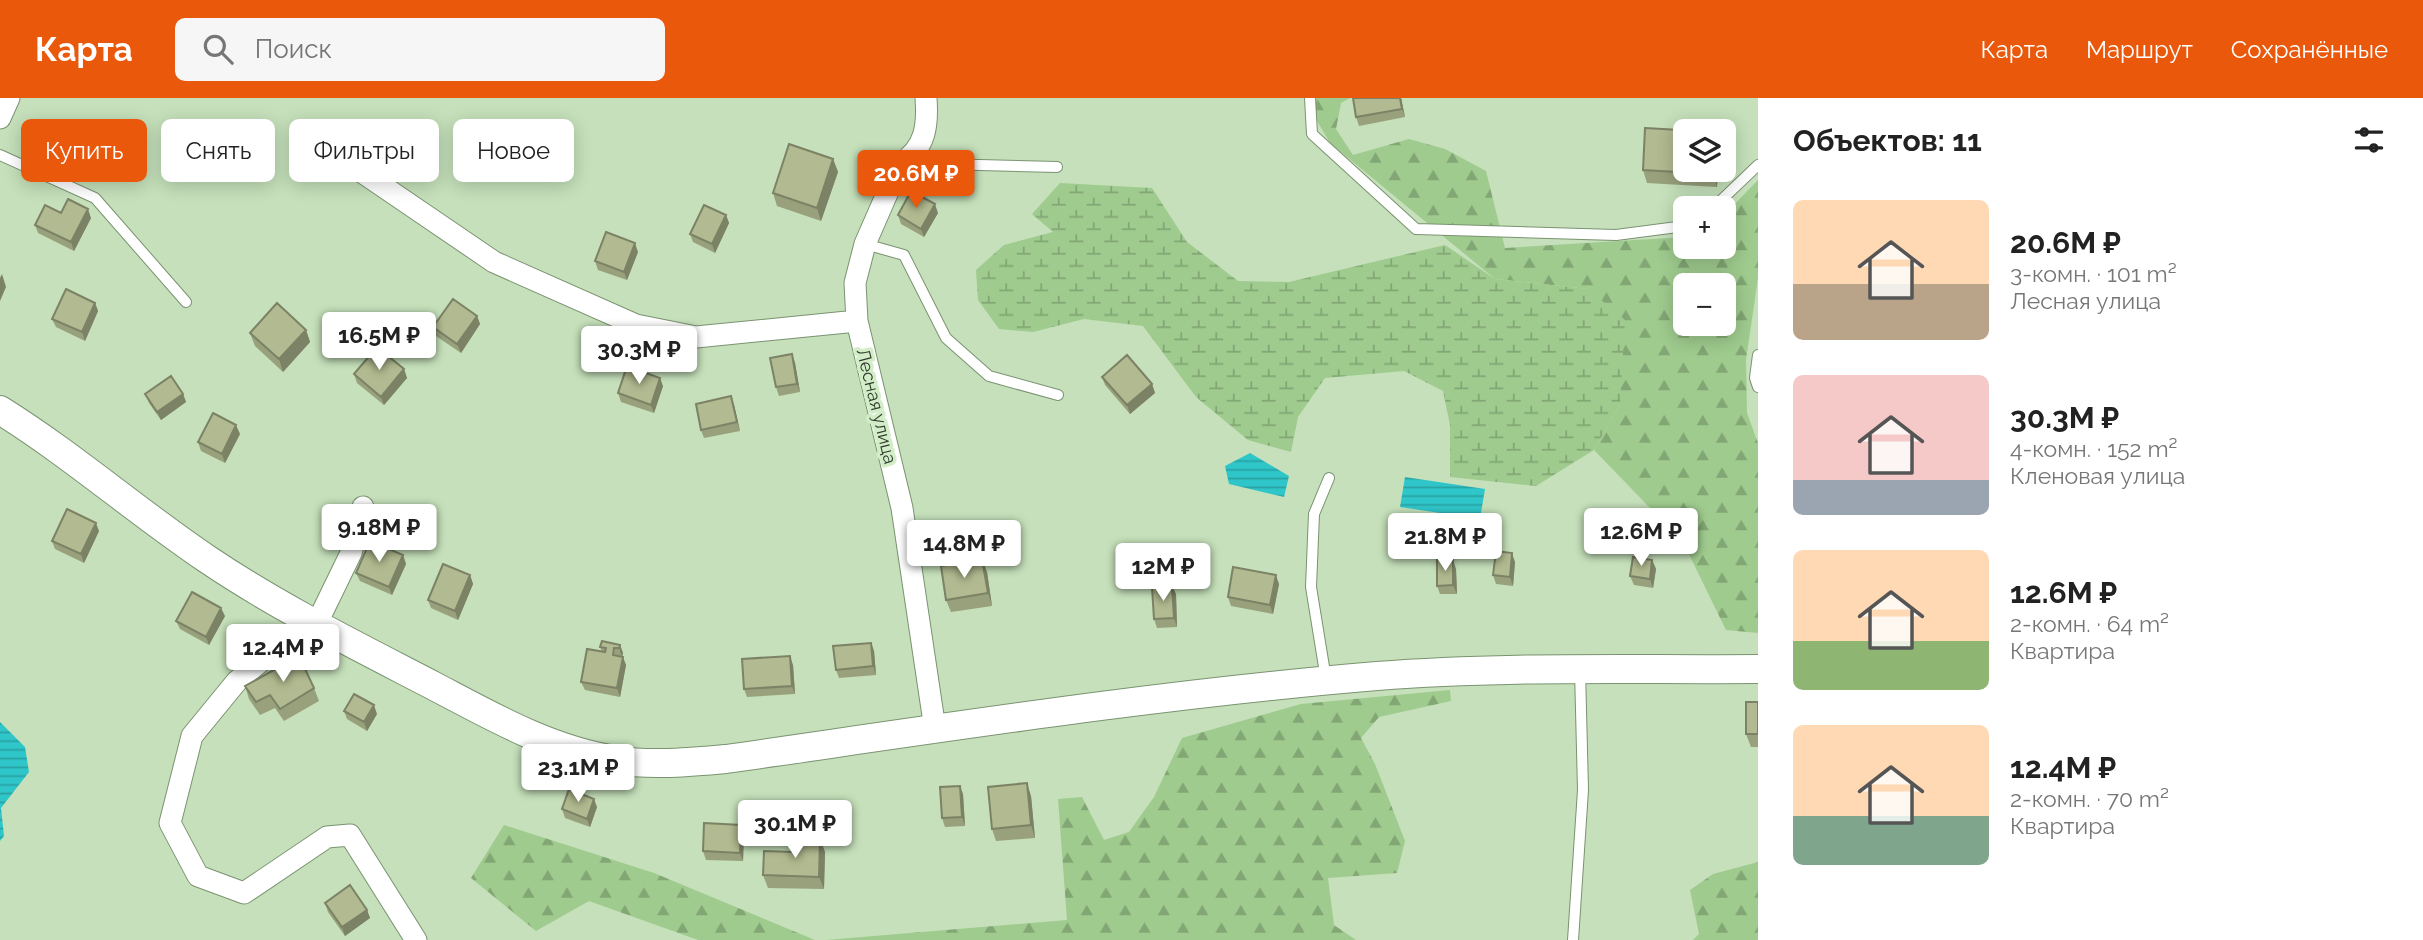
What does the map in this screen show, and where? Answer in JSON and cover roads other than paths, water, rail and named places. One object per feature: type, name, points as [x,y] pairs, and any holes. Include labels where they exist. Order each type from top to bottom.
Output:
[{"type":"street","points":[[0,118],[9,98]]},
{"type":"street","name":"Лесная улица","points":[[922,99],[928,129],[909,159],[900,164],[865,244],[855,283],[857,321],[902,508],[935,729]]},
{"type":"street","points":[[377,182],[494,262],[636,325],[696,337],[857,321]]},
{"type":"street","points":[[0,410],[55,444],[206,558],[317,623],[494,717],[554,744],[615,760],[674,764],[726,759],[1063,710],[1326,682],[1477,670],[1758,670]]},
{"type":"street","points":[[363,507],[351,553],[317,623],[302,635],[283,643],[237,681],[192,736],[170,823],[198,876],[244,894],[327,837],[349,835],[416,940]]},
{"type":"lane","points":[[1310,98],[1312,134],[1416,229],[1616,235],[1673,228]]},
{"type":"lane","points":[[0,155],[95,198],[186,302]]},
{"type":"lane","points":[[909,159],[940,164],[1057,167]]},
{"type":"lane","points":[[1726,196],[1758,165]]},
{"type":"lane","points":[[865,244],[904,255],[946,338],[989,376],[1058,395]]},
{"type":"lane","points":[[1758,355],[1755,378],[1758,387]]},
{"type":"lane","points":[[1326,682],[1311,587],[1314,514],[1329,478]]},
{"type":"lane","points":[[1573,940],[1583,790],[1580,670]]},
{"type":"water","points":[[1250,453],[1289,476],[1284,497],[1229,484],[1225,466]]},
{"type":"water","points":[[1405,477],[1485,489],[1480,519],[1400,507]]},
{"type":"water","points":[[0,722],[25,747],[29,772],[1,808],[4,836],[0,841]]}]
